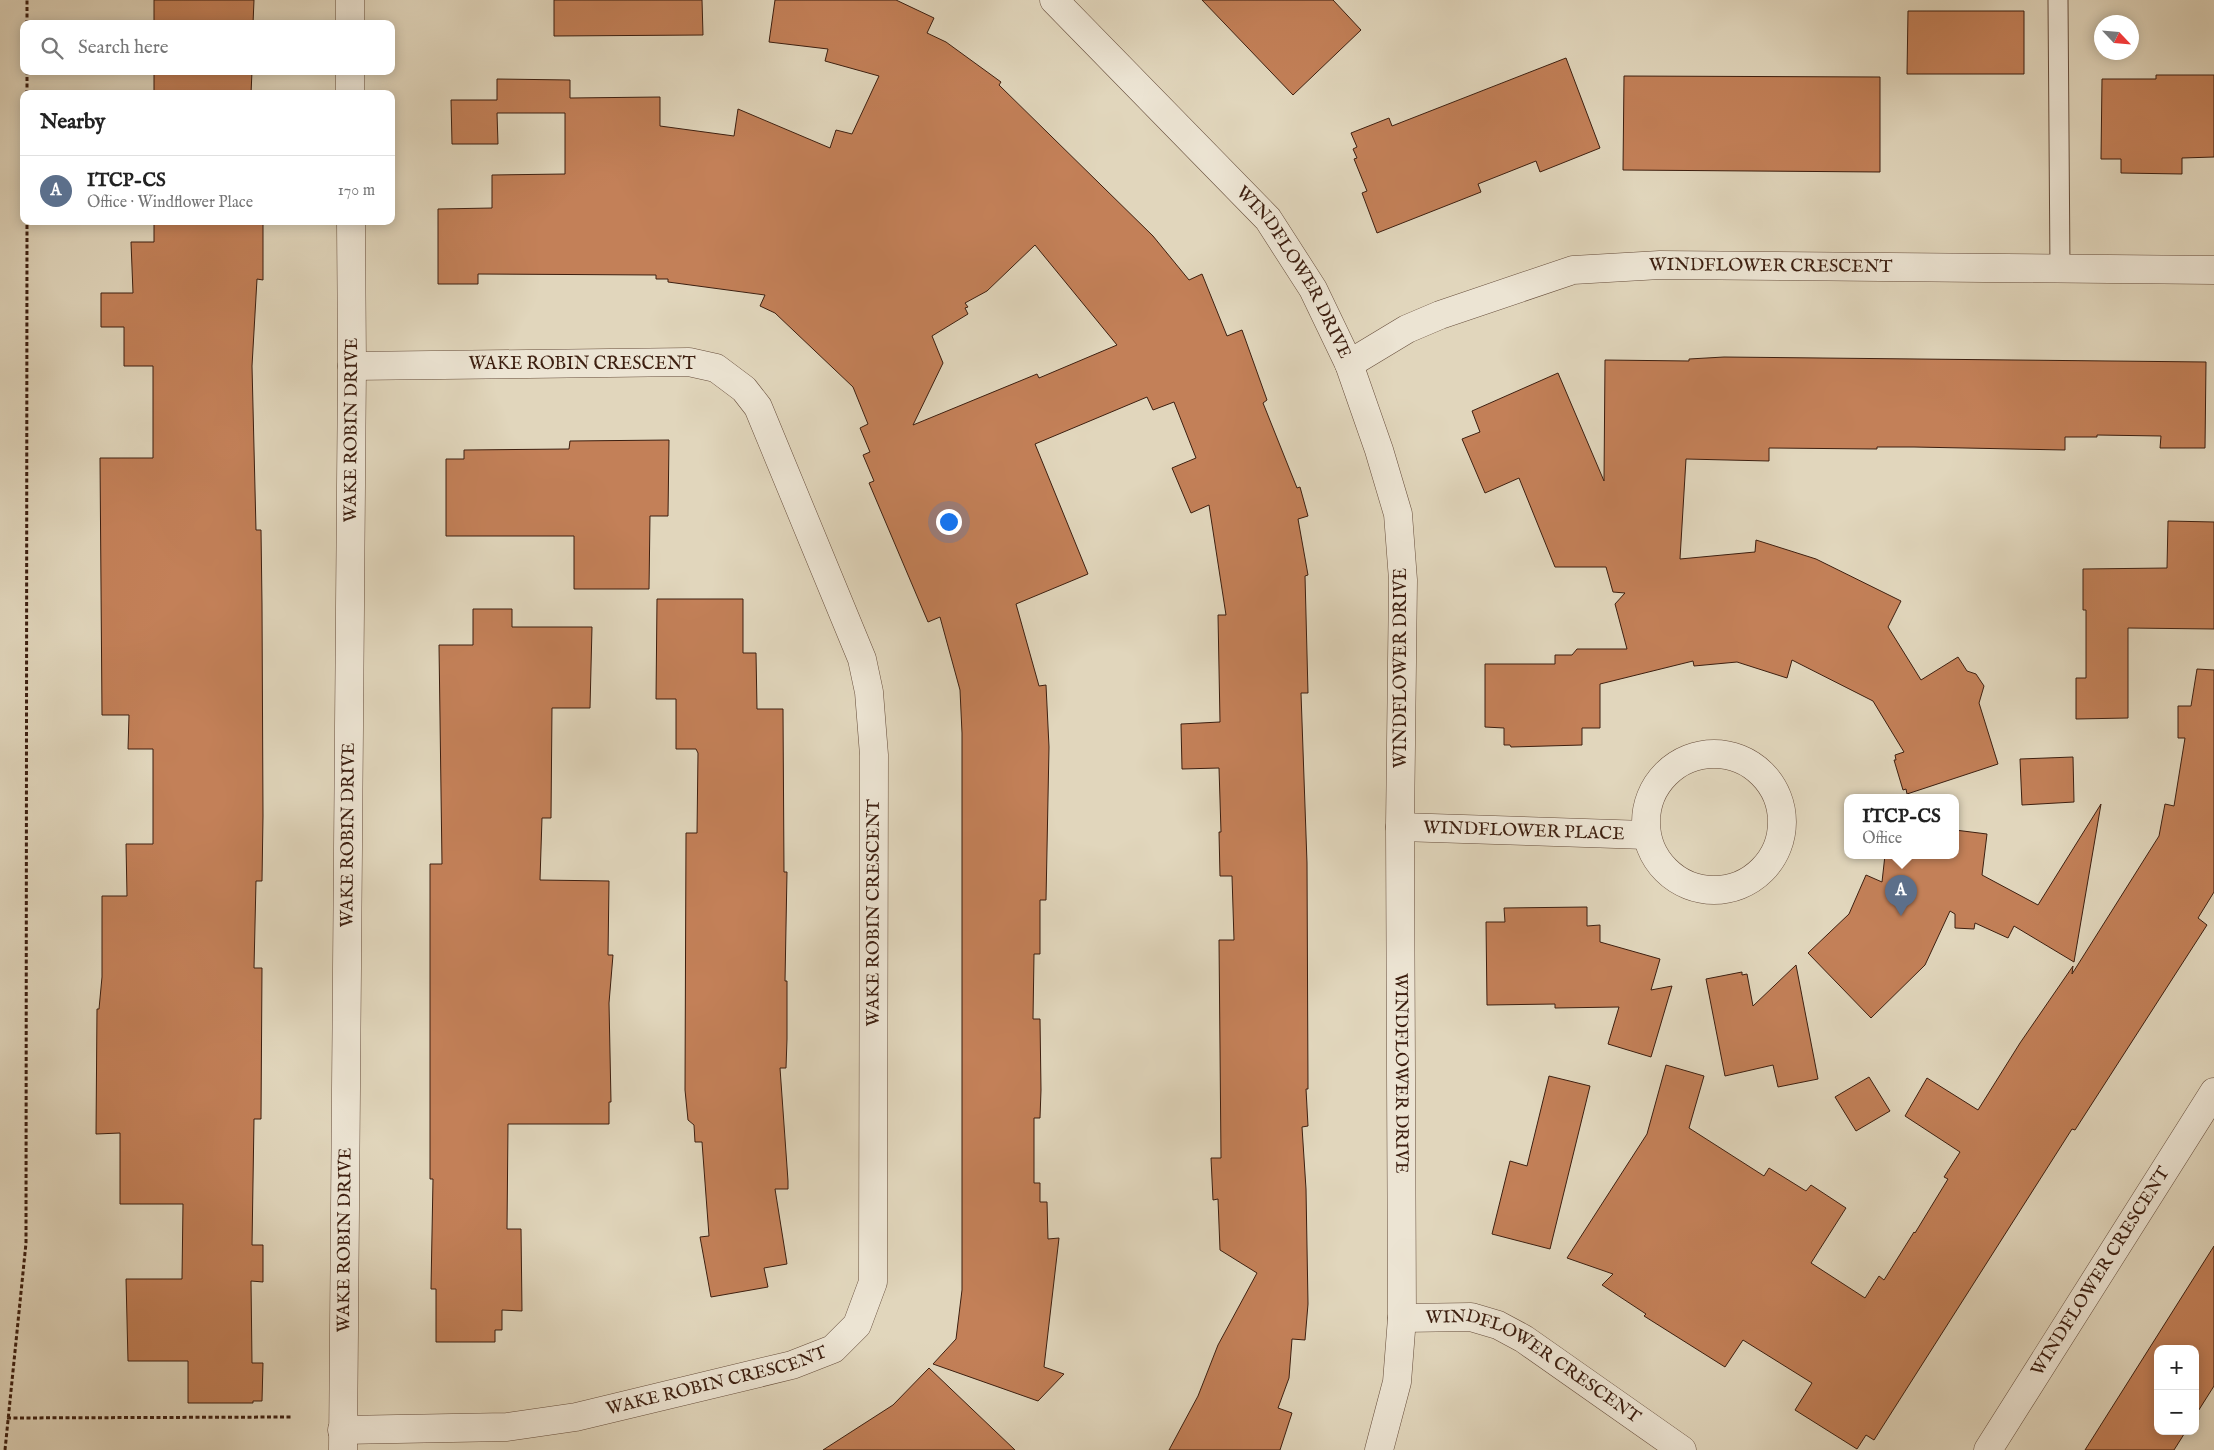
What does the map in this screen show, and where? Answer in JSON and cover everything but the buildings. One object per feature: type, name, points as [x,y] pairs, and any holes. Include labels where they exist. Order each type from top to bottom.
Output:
[{"type":"street","points":[[350,0],[350,20]]},
{"type":"street","name":"WINDFLOWER DRIVE","points":[[1054,0],[1268,219],[1313,289],[1349,364],[1379,450],[1398,514],[1404,580],[1400,827],[1402,1318],[1397,1382],[1379,1450]]},
{"type":"street","points":[[350,75],[350,90]]},
{"type":"street","name":"WAKE ROBIN DRIVE","points":[[342,1440],[352,366],[351,225]]},
{"type":"street","name":"WINDFLOWER CRESCENT","points":[[1349,364],[1407,330],[1440,315],[1573,270],[1660,265],[2214,270]]},
{"type":"street","name":"WAKE ROBIN CRESCENT","points":[[342,1440],[506,1427],[576,1417],[792,1365],[833,1349],[857,1324],[873,1282],[874,755],[870,692],[862,660],[758,407],[744,389],[716,368],[689,362],[352,366]]},
{"type":"street","name":"WINDFLOWER PLACE","points":[[1723,753],[1744,760],[1761,772],[1774,789],[1781,810],[1781,833],[1773,856],[1758,874],[1738,886],[1714,890],[1691,886],[1670,875],[1654,857],[1646,835],[1646,813],[1652,792],[1664,774],[1681,761],[1701,754],[1723,753]]},
{"type":"street","name":"WINDFLOWER PLACE","points":[[1400,827],[1646,835]]},
{"type":"street","name":"WINDFLOWER CRESCENT","points":[[1988,1450],[2214,1092]]},
{"type":"street","name":"WINDFLOWER CRESCENT","points":[[1402,1318],[1471,1317],[1498,1325],[1524,1339],[1682,1450]]},
{"type":"lane","points":[[2058,0],[2060,270]]},
{"type":"path","points":[[27,0],[27,20]]},
{"type":"path","points":[[27,75],[27,90]]},
{"type":"path","points":[[5,1450],[26,1243],[27,225]]},
{"type":"path","points":[[7,1418],[293,1417]]},
{"type":"place","name":"ITCP-CS","points":[[1901,916]]}]
